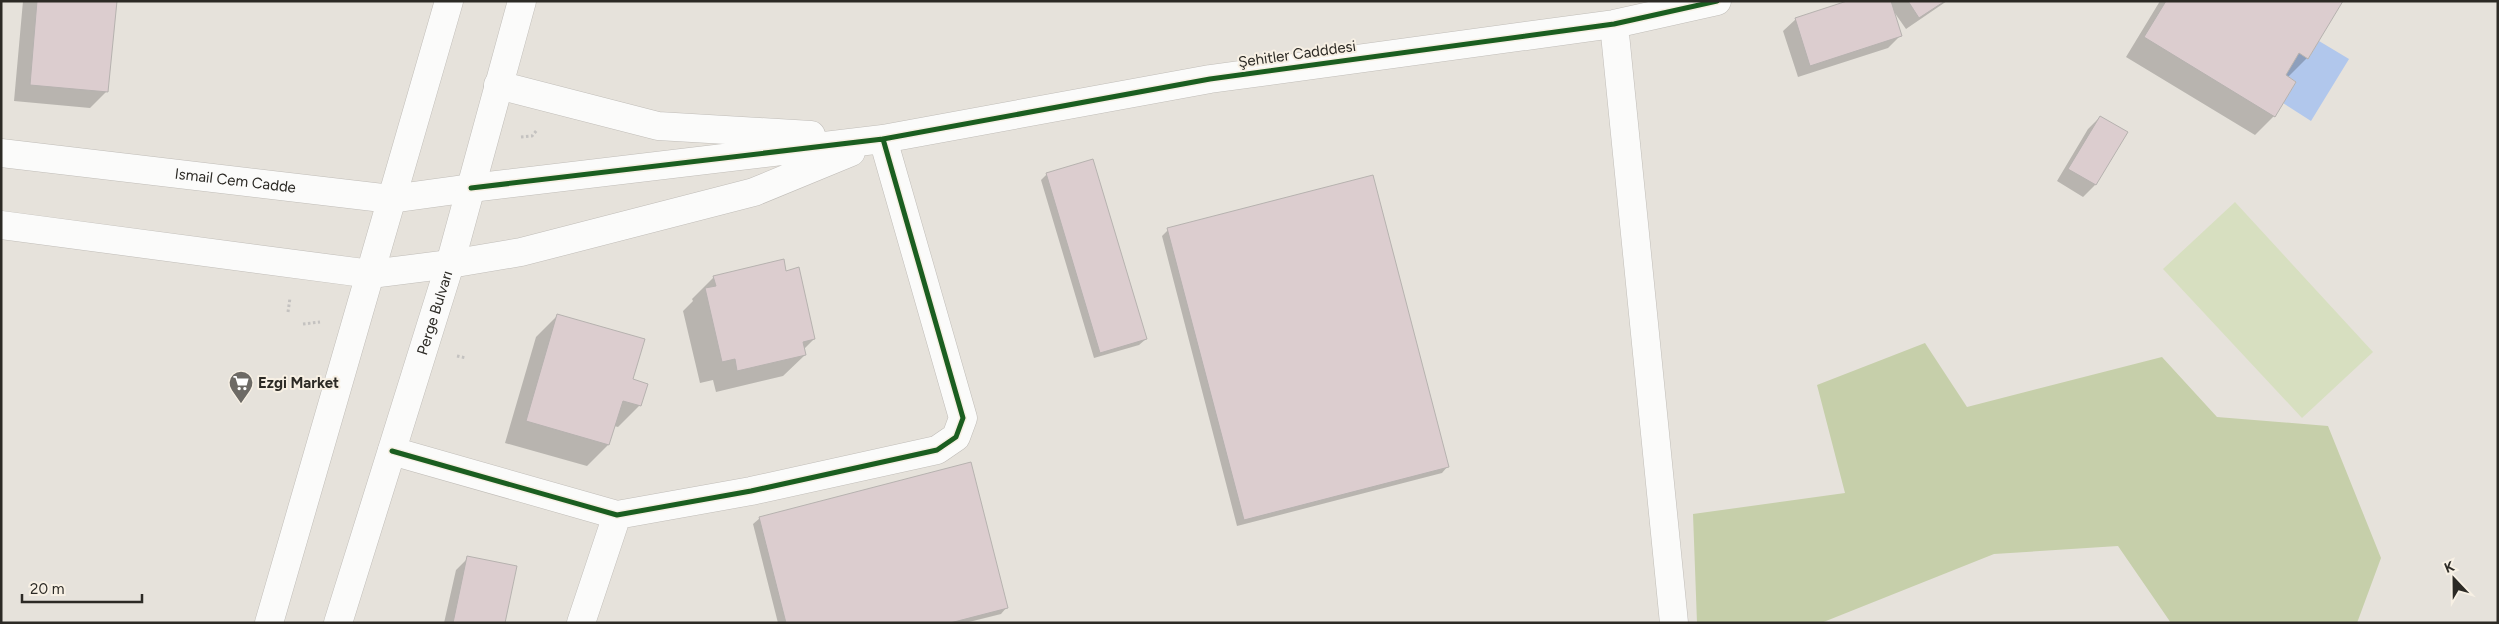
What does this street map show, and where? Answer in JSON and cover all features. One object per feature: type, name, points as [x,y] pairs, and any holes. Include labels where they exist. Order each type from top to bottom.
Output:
[{"type":"street","points":[[269,623],[449,1]]},
{"type":"street","name":"Perge Bulvarı","points":[[338,623],[450,264],[522,1]]},
{"type":"street","name":"Şehitler Cadddesi","points":[[883,139],[1210,79],[1614,24],[1717,1]]},
{"type":"street","points":[[1614,24],[1674,623]]},
{"type":"street","points":[[498,85],[658,126],[883,139]]},
{"type":"street","points":[[1,225],[371,274],[450,264],[521,252],[754,192],[883,139]]},
{"type":"street","points":[[392,452],[617,515],[751,491],[937,450],[956,437],[963,418],[883,139]]},
{"type":"street","name":"Ismail Cem Cadde","points":[[1,153],[391,199],[883,139]]},
{"type":"street","points":[[581,623],[617,515]]},
{"type":"path","points":[[288,312],[290,298]]},
{"type":"path","points":[[303,324],[321,322]]},
{"type":"green space","points":[[2235,202],[2373,352],[2302,418],[2163,269]]},
{"type":"green space","points":[[1925,343],[1967,407],[2162,357],[2217,417],[2328,426],[2381,558],[2357,623],[2171,623],[2118,546],[1994,554],[1821,623],[1697,623],[1693,514],[1845,493],[1817,385]]},
{"type":"water","points":[[2319,41],[2349,59],[2311,121],[2283,103],[2296,82],[2286,75],[2299,53],[2308,59]]},
{"type":"building","points":[[37,1],[117,1],[108,92],[30,85]]},
{"type":"building","points":[[1847,1],[1891,1],[1902,36],[1810,66],[1795,18]]},
{"type":"building","points":[[1908,1],[1945,1],[1919,18]]},
{"type":"building","points":[[2166,1],[2343,1],[2308,59],[2299,53],[2286,75],[2296,82],[2275,117],[2144,37]]},
{"type":"building","points":[[2100,116],[2128,132],[2096,185],[2068,169]]},
{"type":"building","points":[[1093,159],[1147,339],[1100,353],[1046,173]]},
{"type":"building","points":[[1373,175],[1449,467],[1244,520],[1167,228]]},
{"type":"building","points":[[784,259],[786,271],[799,267],[815,339],[803,342],[806,355],[737,371],[735,359],[722,362],[705,288],[716,286],[713,276]]},
{"type":"building","points":[[557,314],[645,339],[633,379],[648,384],[641,406],[623,401],[609,445],[526,421]]},
{"type":"building","points":[[971,462],[1008,608],[950,623],[786,623],[759,517]]},
{"type":"building","points":[[467,556],[517,566],[505,623],[453,623]]},
{"type":"cycle path","points":[[471,188],[883,139],[1210,79],[1614,24],[1717,1]]},
{"type":"cycle path","points":[[392,451],[617,515],[751,491],[937,450],[956,437],[963,418],[883,139]]},
{"type":"place","name":"Ezgi Market","points":[[241,404]]}]
